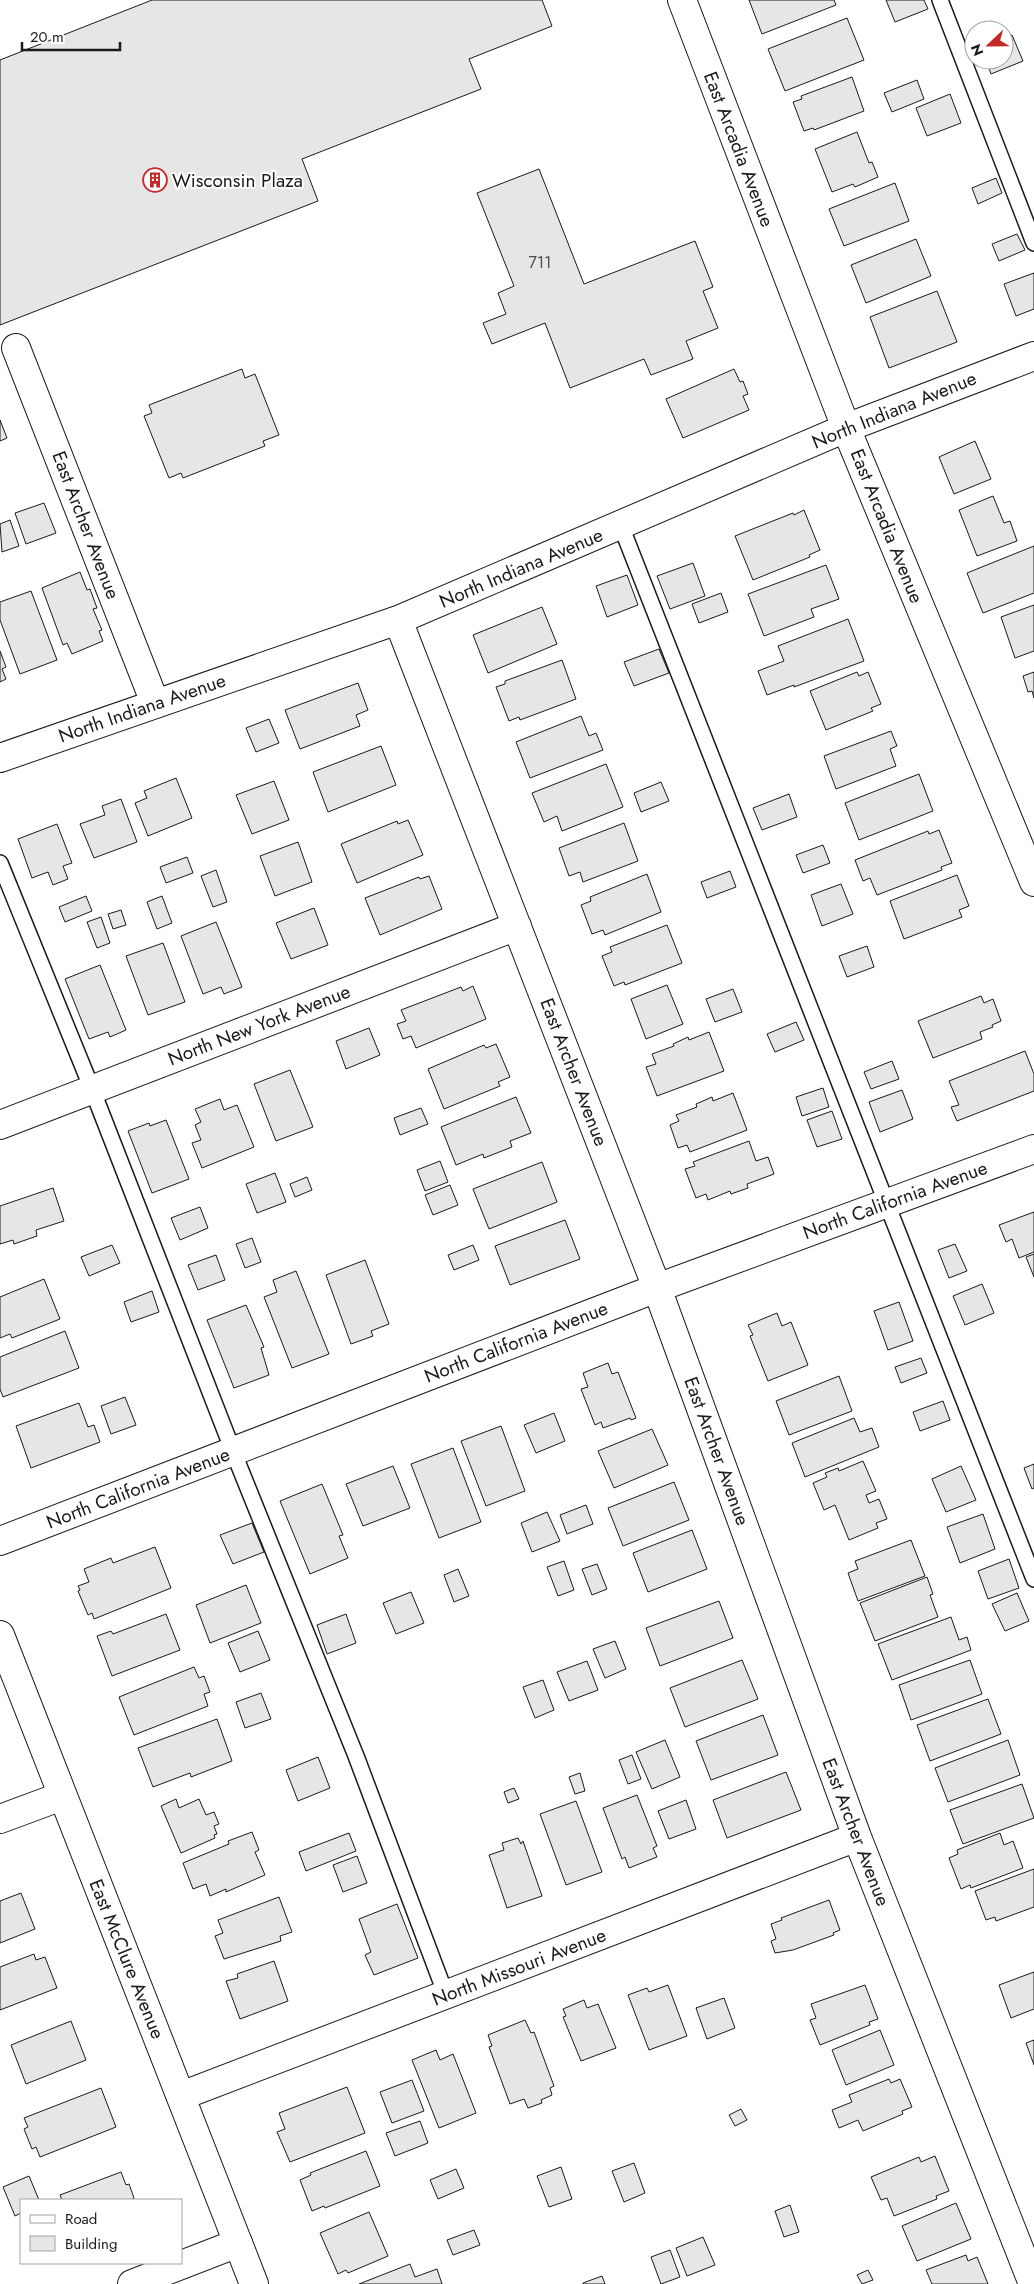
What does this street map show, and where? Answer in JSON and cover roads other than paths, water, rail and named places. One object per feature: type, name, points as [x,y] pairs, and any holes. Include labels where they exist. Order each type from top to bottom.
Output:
[{"type":"street","name":"East Arcadia Avenue","points":[[682,0],[846,428],[1034,882]]},
{"type":"street","name":"East Archer Avenue","points":[[16,348],[155,703]]},
{"type":"street","name":"North Indiana Avenue","points":[[0,758],[398,620],[846,428],[1034,356]]},
{"type":"street","name":"East Archer Avenue","points":[[398,620],[657,1288],[857,1837],[1033,2284]]},
{"type":"street","name":"North New York Avenue","points":[[0,1125],[517,926]]},
{"type":"street","name":"North California Avenue","points":[[0,1541],[657,1288],[1034,1149]]},
{"type":"street","name":"East McClure Avenue","points":[[0,1634],[254,2284]]},
{"type":"street","points":[[0,1819],[62,1796]]},
{"type":"street","name":"North Missouri Avenue","points":[[181,2096],[857,1837]]},
{"type":"street","points":[[132,2284],[238,2243]]},
{"type":"lane","points":[[940,0],[1034,243]]},
{"type":"lane","points":[[621,526],[1034,1579]]},
{"type":"lane","points":[[0,863],[92,1089],[233,1451],[356,1756],[446,1995]]},
{"type":"place","name":"Wisconsin Plaza","points":[[155,180]]}]
